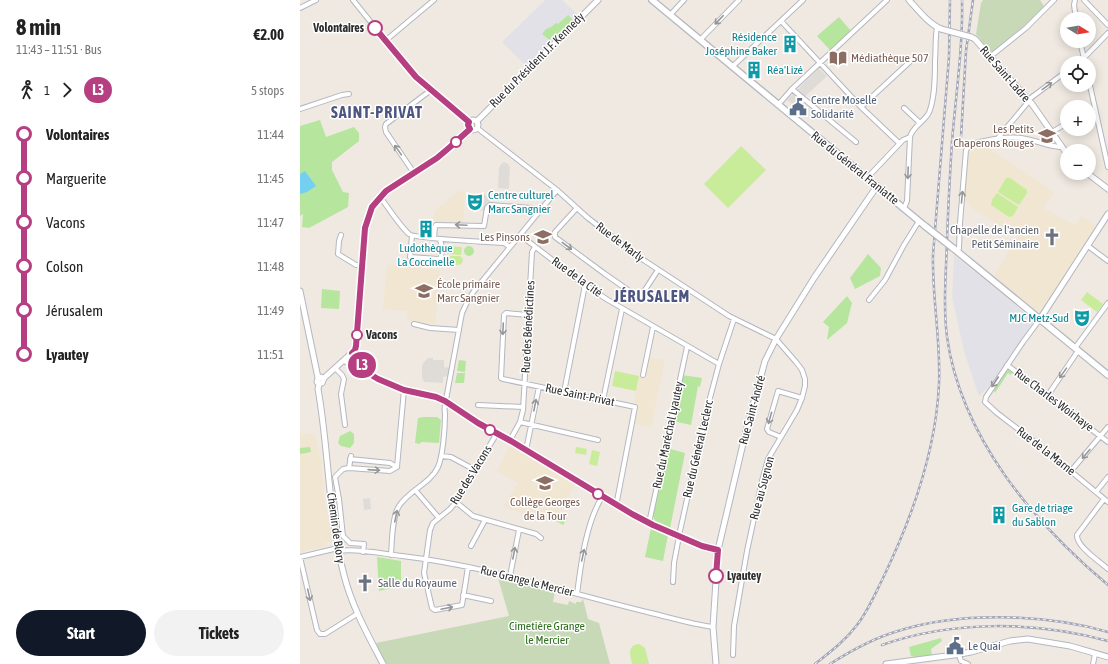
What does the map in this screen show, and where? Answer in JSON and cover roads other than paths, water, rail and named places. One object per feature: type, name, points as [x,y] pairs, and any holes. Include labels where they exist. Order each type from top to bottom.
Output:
[{"type":"main road","name":"Rue du Général Franiatte","points":[[652,0],[1108,375]]},
{"type":"street","points":[[300,8],[316,0]]},
{"type":"street","points":[[353,0],[412,73],[469,122],[468,125],[470,129]]},
{"type":"street","points":[[385,41],[434,0]]},
{"type":"street","name":"Rue du Président J.F. Kennedy","points":[[477,121],[598,0]]},
{"type":"street","points":[[670,14],[684,0]]},
{"type":"street","points":[[700,40],[739,0]]},
{"type":"street","points":[[732,66],[803,0]]},
{"type":"street","points":[[778,105],[792,89],[887,0]]},
{"type":"street","name":"Rue Saint-Ladre","points":[[910,0],[921,13],[939,28],[971,37],[977,41],[1028,100],[1060,144]]},
{"type":"street","points":[[991,56],[1026,28],[1054,0]]},
{"type":"street","points":[[1075,0],[1075,12]]},
{"type":"street","points":[[1084,0],[1108,25]]},
{"type":"street","points":[[781,21],[861,107],[899,143]]},
{"type":"street","points":[[904,208],[907,201],[910,137],[913,130],[929,113],[936,63],[935,38],[939,28]]},
{"type":"street","points":[[1088,56],[1108,34]]},
{"type":"street","points":[[861,107],[916,56]]},
{"type":"street","points":[[998,138],[1028,100],[1060,77]]},
{"type":"street","points":[[792,89],[856,142]]},
{"type":"street","points":[[414,173],[386,132],[385,127],[386,124],[431,90]]},
{"type":"street","points":[[300,108],[349,94]]},
{"type":"street","points":[[904,108],[920,123]]},
{"type":"street","points":[[1096,113],[1108,167]]},
{"type":"street","points":[[320,380],[355,350],[365,228],[367,218],[372,207],[386,191],[450,147],[470,129],[473,130],[477,128],[477,121],[473,120],[469,122]]},
{"type":"street","name":"Rue de Marly","points":[[477,128],[557,190],[614,239],[658,270],[734,319],[776,339]]},
{"type":"street","points":[[1052,132],[1060,128]]},
{"type":"street","points":[[867,178],[899,143],[910,137]]},
{"type":"street","points":[[955,250],[960,235],[966,150],[971,144],[998,138],[1025,138],[1060,147]]},
{"type":"street","points":[[1096,180],[1108,189]]},
{"type":"street","name":"Rue Saint-André","points":[[716,664],[713,627],[718,550],[765,361],[776,339],[814,278],[877,186]]},
{"type":"street","points":[[390,555],[398,507],[403,500],[435,473],[439,466],[445,415],[445,401],[463,310],[468,300],[557,190]]},
{"type":"street","points":[[380,197],[406,231],[412,236],[504,242],[510,247]]},
{"type":"street","points":[[434,238],[436,225],[484,226],[487,208],[490,205],[532,208],[539,211]]},
{"type":"street","points":[[577,208],[555,232],[555,237],[638,297],[641,296],[658,270]]},
{"type":"street","points":[[1007,365],[1040,319],[1108,214]]},
{"type":"street","points":[[869,300],[885,280],[919,221]]},
{"type":"street","points":[[341,235],[338,254],[356,265],[362,265]]},
{"type":"street","name":"Rue de la Cité","points":[[520,235],[585,285],[622,309],[719,364]]},
{"type":"street","points":[[412,236],[410,257],[441,258],[442,248],[440,239]]},
{"type":"street","points":[[1088,246],[1108,261]]},
{"type":"street","name":"Rue des Bénédictines","points":[[510,440],[520,422],[523,407],[532,252],[535,247]]},
{"type":"street","points":[[564,392],[585,285]]},
{"type":"street","name":"Chemin de Blory","points":[[300,291],[316,374],[320,380],[318,389],[338,549],[344,576],[357,614],[383,664]]},
{"type":"street","points":[[1048,395],[1076,349],[1108,303]]},
{"type":"street","points":[[603,400],[622,309]]},
{"type":"street","name":"Rue Saint-Privat","points":[[528,315],[504,314],[500,375],[503,379],[635,407],[617,501],[615,504]]},
{"type":"street","name":"Rue du Général Leclerc","points":[[673,582],[674,563],[679,536],[706,413],[719,364],[734,319]]},
{"type":"street","points":[[414,324],[430,328],[459,330]]},
{"type":"street","points":[[643,375],[653,327]]},
{"type":"street","name":"Rue au Sugnon","points":[[733,655],[734,626],[756,507],[768,459],[797,410],[806,386],[802,370],[776,339]]},
{"type":"street","name":"Rue du Maréchal Lyautey","points":[[649,523],[687,346]]},
{"type":"street","points":[[352,353],[368,373]]},
{"type":"street","points":[[344,361],[388,384],[404,390],[436,397],[445,401],[478,423],[510,440],[602,497],[649,523],[702,546],[718,550]]},
{"type":"street","name":"Rue Charles Woirhaye","points":[[1007,365],[1108,442]]},
{"type":"street","name":"Rue de la Marne","points":[[1007,365],[985,400],[987,404],[1034,440],[1108,502]]},
{"type":"street","points":[[335,368],[344,379],[341,394],[345,426]]},
{"type":"street","points":[[526,450],[539,387]]},
{"type":"street","points":[[397,467],[404,390]]},
{"type":"street","points":[[781,437],[769,432],[767,429],[778,391],[802,398]]},
{"type":"street","points":[[478,405],[523,407]]},
{"type":"street","points":[[520,422],[598,440]]},
{"type":"street","points":[[1071,471],[1108,427]]},
{"type":"street","name":"Rue des Vacons","points":[[463,595],[462,605],[435,610],[432,608],[424,573],[432,526],[456,502],[496,433]]},
{"type":"street","points":[[441,456],[452,458],[475,470]]},
{"type":"street","points":[[349,468],[350,458],[390,463],[397,467]]},
{"type":"street","points":[[363,552],[364,544],[350,543],[342,536],[339,499],[335,477],[343,469],[349,468],[390,471],[397,467]]},
{"type":"street","points":[[1096,492],[1108,477]]},
{"type":"street","points":[[416,490],[439,518]]},
{"type":"street","points":[[577,594],[579,574],[590,528],[602,497]]},
{"type":"street","points":[[1104,499],[1077,535],[1078,542],[1089,554],[1108,569]]},
{"type":"street","points":[[456,502],[473,516],[536,534],[541,538]]},
{"type":"street","points":[[471,546],[485,520]]},
{"type":"street","points":[[510,576],[519,530]]},
{"type":"street","name":"Rue Grange le Mercier","points":[[300,557],[338,549],[426,559],[510,576],[624,607],[713,627]]},
{"type":"street","points":[[300,557],[317,630],[320,634],[325,634],[357,614]]},
{"type":"street","points":[[468,567],[463,595],[491,601]]},
{"type":"street","points":[[886,664],[922,662],[958,655],[1010,641],[1028,639],[1059,644],[1108,658]]},
{"type":"street","points":[[1093,664],[1095,654]]},
{"type":"street","points":[[958,655],[961,661],[968,664]]},
{"type":"water","points":[[305,171],[316,186],[307,192],[300,194],[300,174]]},
{"type":"railway","points":[[815,664],[837,646],[852,631],[861,620],[871,602],[904,532],[928,459],[937,409],[939,384],[938,336],[933,255],[949,57],[950,0]]},
{"type":"railway","points":[[962,0],[960,53],[952,141],[945,289],[947,337],[955,374],[968,409],[984,443],[1005,475],[1053,534],[1108,585]]},
{"type":"railway","points":[[961,137],[966,51],[973,0]]},
{"type":"railway","points":[[830,664],[880,637],[898,631],[948,620],[1003,617],[1031,618],[1058,621],[1108,632]]},
{"type":"railway","points":[[882,645],[937,631],[966,627],[995,626],[1052,630],[1081,634],[1108,641]]},
{"type":"place","name":"Volontaires","points":[[375,28]]},
{"type":"place","name":"Résidence Joséphine Baker","points":[[790,44]]},
{"type":"place","name":"Médiathèque 507","points":[[838,58]]},
{"type":"place","name":"Réa'Lizé","points":[[754,70]]},
{"type":"place","name":"Centre Moselle Solidarité","points":[[798,107]]},
{"type":"place","name":"Les Petits Chaperons Rouges","points":[[1047,136]]},
{"type":"place","name":"Centre culturel Marc Sangnier","points":[[475,202]]},
{"type":"place","name":"Ludothèque La Coccinelle","points":[[426,229]]},
{"type":"place","name":"Les Pinsons","points":[[543,237]]},
{"type":"place","name":"Chapelle de l'ancien Petit Séminaire","points":[[1052,237]]},
{"type":"place","name":"École primaire Marc Sangnier","points":[[424,291]]},
{"type":"place","name":"MJC Metz-Sud","points":[[1082,318]]},
{"type":"place","name":"Vacons","points":[[357,335]]},
{"type":"place","name":"Collège Georges de la Tour","points":[[545,483]]},
{"type":"place","name":"Gare de triage du Sablon","points":[[999,515]]},
{"type":"place","name":"Lyautey","points":[[716,576]]},
{"type":"place","name":"Salle du Royaume","points":[[365,583]]},
{"type":"place","name":"Le Quai","points":[[955,646]]},
{"type":"district","name":"SAINT-PRIVAT","points":[[377,112]]},
{"type":"district","name":"JÉRUSALEM","points":[[652,296]]},
{"type":"park label","name":"Cimetière Grange le Mercier","points":[[547,633]]}]
